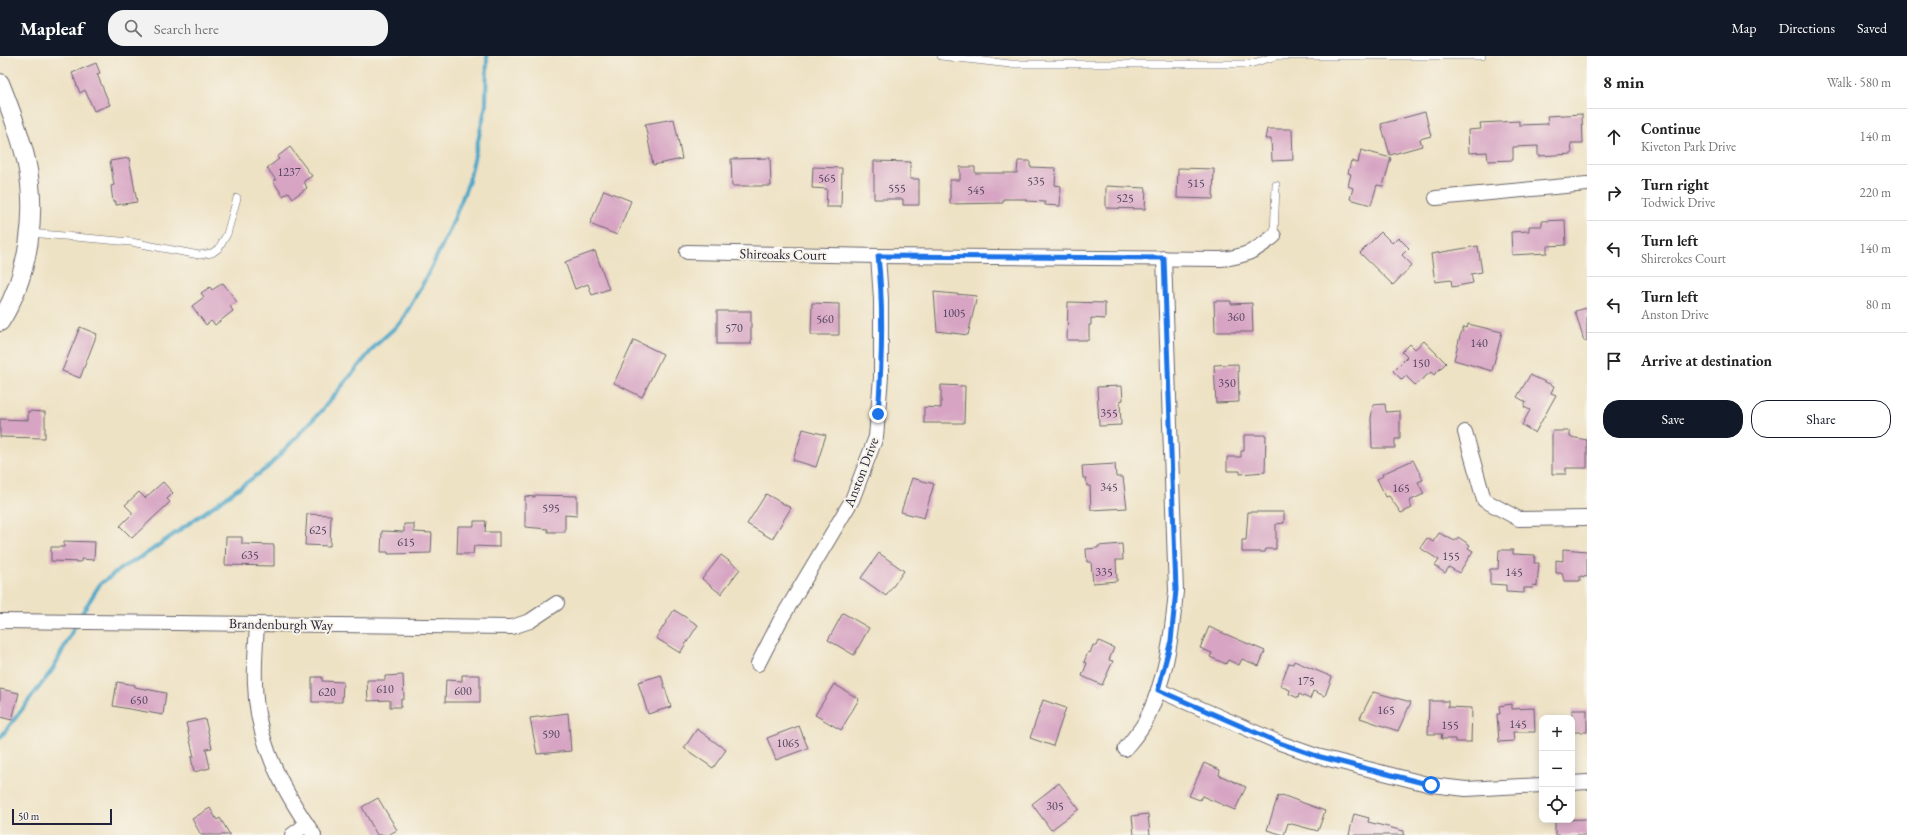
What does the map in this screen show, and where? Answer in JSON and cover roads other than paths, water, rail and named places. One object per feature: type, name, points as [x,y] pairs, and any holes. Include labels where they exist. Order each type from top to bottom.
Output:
[{"type":"street","points":[[0,83],[17,128],[27,161],[31,215],[28,246],[22,273],[14,295],[0,322]]},
{"type":"street","points":[[1436,198],[1587,184]]},
{"type":"street","name":"Shireoaks Court","points":[[687,252],[878,256],[1235,258],[1257,250],[1274,236]]},
{"type":"street","name":"Anston Drive","points":[[758,664],[780,621],[852,500],[876,437],[880,377],[881,299],[878,256]]},
{"type":"street","points":[[1125,749],[1145,722],[1158,690],[1171,641],[1176,590],[1164,258]]},
{"type":"street","points":[[1465,432],[1484,500],[1519,519],[1587,518]]},
{"type":"street","name":"Brandenburgh Way","points":[[0,621],[512,627],[530,620],[556,603]]},
{"type":"street","points":[[257,624],[255,683],[262,733],[280,781],[311,830],[292,835]]},
{"type":"street","points":[[1158,690],[1280,743],[1317,756],[1424,783],[1466,789],[1539,785]]},
{"type":"street","points":[[1575,783],[1587,782]]},
{"type":"lane","points":[[941,56],[1010,64],[1250,64],[1273,56],[1481,56]]},
{"type":"lane","points":[[1274,236],[1276,185]]},
{"type":"lane","points":[[29,233],[131,242],[199,255],[212,253],[219,248],[227,234],[237,198]]},
{"type":"waterway","points":[[79,618],[100,584],[123,567],[146,554],[267,468],[322,410],[376,345],[401,322],[426,278],[450,229],[469,181],[486,105],[487,56]]},
{"type":"waterway","points":[[0,738],[53,669],[76,624]]}]
